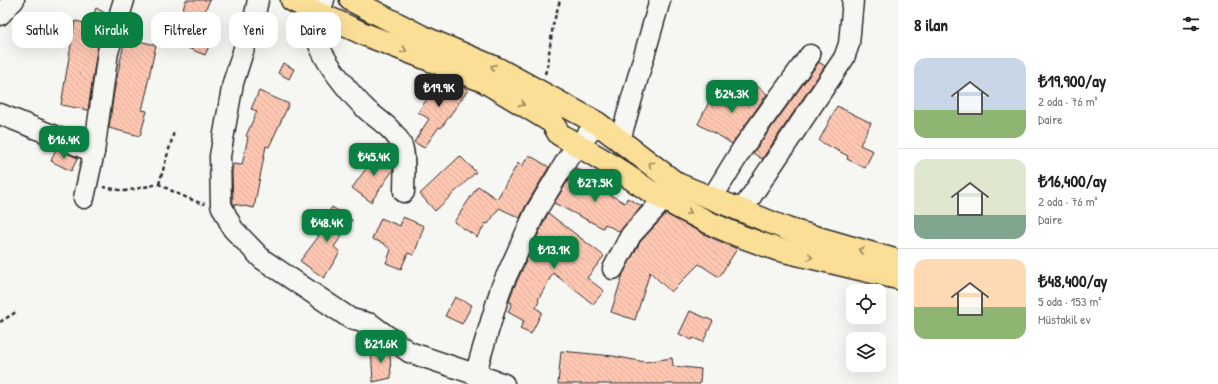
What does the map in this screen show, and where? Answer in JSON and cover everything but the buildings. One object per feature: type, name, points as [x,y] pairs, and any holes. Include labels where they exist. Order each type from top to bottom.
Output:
[{"type":"main road","points":[[292,0],[321,7],[364,34],[484,81],[552,122],[560,134],[611,165],[648,190],[712,198],[787,229],[898,261]]},
{"type":"main road","points":[[351,0],[423,37],[496,68],[597,123],[620,140],[670,192],[714,225],[776,249],[898,278]]},
{"type":"street","points":[[0,15],[14,0]]},
{"type":"street","points":[[85,191],[94,152],[108,52],[124,0]]},
{"type":"street","points":[[258,0],[233,83],[220,156],[221,205],[233,228],[262,258],[351,319],[371,324],[409,352],[504,384]]},
{"type":"street","points":[[620,140],[660,0]]},
{"type":"street","points":[[742,210],[844,58],[849,44],[853,0]]},
{"type":"street","points":[[321,7],[316,36],[330,67],[362,105],[396,136],[403,147],[404,192]]},
{"type":"street","points":[[712,198],[744,146],[810,55]]},
{"type":"street","points":[[0,114],[94,152]]},
{"type":"street","points":[[474,375],[501,288],[535,213],[568,158],[597,123]]},
{"type":"street","points":[[613,269],[631,235],[670,192]]},
{"type":"path","points":[[540,92],[547,67],[553,24],[560,0]]},
{"type":"path","points":[[159,184],[174,132]]},
{"type":"path","points":[[85,191],[125,191],[159,184],[200,203],[221,205]]},
{"type":"path","points":[[0,322],[16,312]]}]
